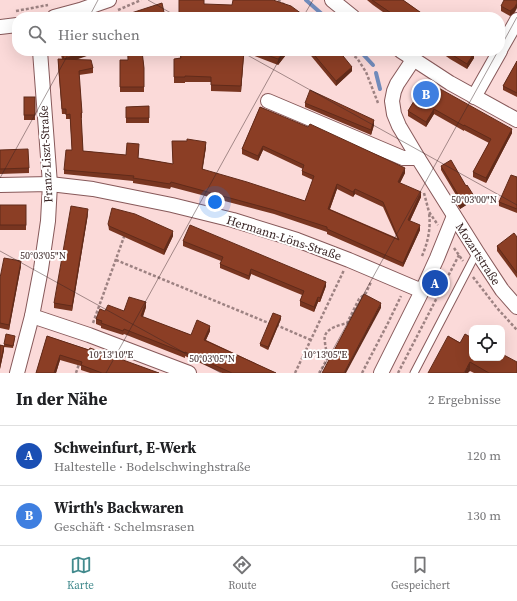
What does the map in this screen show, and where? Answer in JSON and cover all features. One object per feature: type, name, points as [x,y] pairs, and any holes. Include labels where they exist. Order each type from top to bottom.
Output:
[{"type":"street","points":[[52,10],[80,10],[109,0]]},
{"type":"street","points":[[332,0],[347,12]]},
{"type":"street","points":[[0,27],[12,19]]},
{"type":"street","points":[[505,42],[517,20]]},
{"type":"street","name":"Franz-Liszt-Straße","points":[[17,373],[32,316],[48,221],[50,184],[40,56]]},
{"type":"street","points":[[408,56],[474,97],[517,120]]},
{"type":"street","points":[[474,97],[497,56]]},
{"type":"street","name":"Mozartstraße","points":[[413,60],[394,91],[392,101],[394,114],[399,126],[477,252],[502,290],[517,307]]},
{"type":"street","points":[[268,102],[403,158],[418,158]]},
{"type":"street","name":"Hermann-Löns-Straße","points":[[0,185],[50,184],[93,189],[137,197],[233,220],[297,240],[422,291]]},
{"type":"street","points":[[381,373],[422,291],[454,216]]},
{"type":"street","points":[[32,316],[89,335],[189,373]]},
{"type":"lane","points":[[414,373],[477,252]]},
{"type":"path","points":[[278,0],[289,8]]},
{"type":"path","points":[[420,261],[428,239],[430,220],[429,212]]},
{"type":"path","points":[[89,335],[126,232]]},
{"type":"path","points":[[398,373],[459,255]]},
{"type":"path","points":[[116,260],[311,340]]},
{"type":"path","points":[[295,373],[349,260]]},
{"type":"path","points":[[319,373],[327,354],[324,340],[326,335],[329,330],[347,323],[359,299],[366,293],[376,272]]},
{"type":"path","points":[[362,373],[401,294],[407,285]]},
{"type":"path","points":[[76,373],[80,360]]},
{"type":"building","points":[[179,0],[204,0],[204,4],[232,5],[233,0],[273,0],[291,6],[299,12],[179,12]]},
{"type":"building","points":[[372,0],[403,0],[420,12],[390,12]]},
{"type":"building","points":[[504,0],[517,0],[517,3],[510,11],[501,6]]},
{"type":"building","points":[[162,3],[164,12],[134,12]]},
{"type":"building","points":[[63,56],[73,56],[64,59]]},
{"type":"building","points":[[128,56],[143,56],[144,87],[120,87],[120,60],[128,60]]},
{"type":"building","points":[[181,56],[244,56],[241,86],[211,85],[211,77],[174,77],[174,59],[181,58]]},
{"type":"building","points":[[270,56],[281,56],[278,59]]},
{"type":"building","points":[[315,56],[343,56],[352,67],[336,81]]},
{"type":"building","points":[[454,56],[472,56],[467,64]]},
{"type":"building","points":[[58,59],[91,60],[93,68],[79,71],[83,151],[126,155],[127,143],[139,144],[138,158],[173,164],[172,141],[187,141],[187,139],[206,142],[202,169],[305,201],[314,176],[302,171],[304,165],[263,146],[258,156],[242,149],[260,107],[308,127],[310,124],[405,168],[398,182],[421,192],[408,220],[420,225],[403,263],[327,229],[327,227],[274,210],[171,182],[170,184],[133,178],[134,176],[64,170],[66,150],[72,150],[70,114],[66,115],[66,109],[62,109]],"holes":[[[337,184],[353,192],[355,189],[383,202],[399,240],[328,209]]]},
{"type":"building","points":[[517,61],[517,93],[503,86]]},
{"type":"building","points":[[426,81],[512,129],[486,178],[473,172],[491,139],[434,109],[426,122],[408,111]]},
{"type":"building","points":[[310,90],[374,120],[371,130],[305,103]]},
{"type":"building","points":[[24,97],[35,97],[35,115],[24,115]]},
{"type":"building","points":[[149,106],[149,118],[126,118],[126,107]]},
{"type":"building","points":[[28,149],[29,168],[0,169],[0,150]]},
{"type":"building","points":[[451,160],[466,186],[467,185],[474,196],[460,205],[458,202],[460,198],[441,166]]},
{"type":"building","points":[[511,175],[517,177],[517,209],[499,202]]},
{"type":"building","points":[[0,205],[26,205],[26,225],[0,225]]},
{"type":"building","points":[[71,206],[88,209],[72,306],[54,303]]},
{"type":"building","points":[[112,208],[135,214],[173,231],[164,250],[109,226],[108,224]]},
{"type":"building","points":[[190,225],[326,282],[320,298],[318,297],[314,307],[300,301],[304,291],[251,269],[249,276],[220,264],[223,257],[183,241]]},
{"type":"building","points":[[514,233],[517,237],[517,273],[497,246]]},
{"type":"building","points":[[4,258],[21,261],[9,325],[0,323],[0,278]]},
{"type":"building","points":[[364,294],[381,303],[344,373],[322,373]]},
{"type":"building","points":[[129,297],[146,302],[141,316],[191,335],[197,320],[210,326],[204,340],[276,373],[232,373],[185,352],[124,329],[123,331],[101,323],[102,321],[96,319],[100,309],[105,311],[108,305],[124,311]]},
{"type":"building","points":[[273,313],[281,316],[268,347],[260,344]]},
{"type":"building","points":[[6,334],[15,336],[13,346],[4,344]]},
{"type":"building","points":[[465,334],[469,336],[469,361],[505,361],[505,356],[517,362],[517,373],[489,373],[470,362],[464,373],[428,373],[448,336],[460,343]]},
{"type":"building","points":[[47,336],[89,350],[90,348],[159,373],[102,373],[81,365],[82,362],[60,355],[54,373],[36,373]]},
{"type":"building","points":[[0,345],[4,346],[0,365]]},
{"type":"waterway","points":[[306,0],[320,12]]},
{"type":"waterway","points":[[365,56],[373,65]]},
{"type":"waterway","points":[[376,73],[380,89]]},
{"type":"place","name":"Wirth's Backwaren","points":[[426,94]]},
{"type":"place","name":"Schweinfurt, E-Werk","points":[[435,283]]}]
